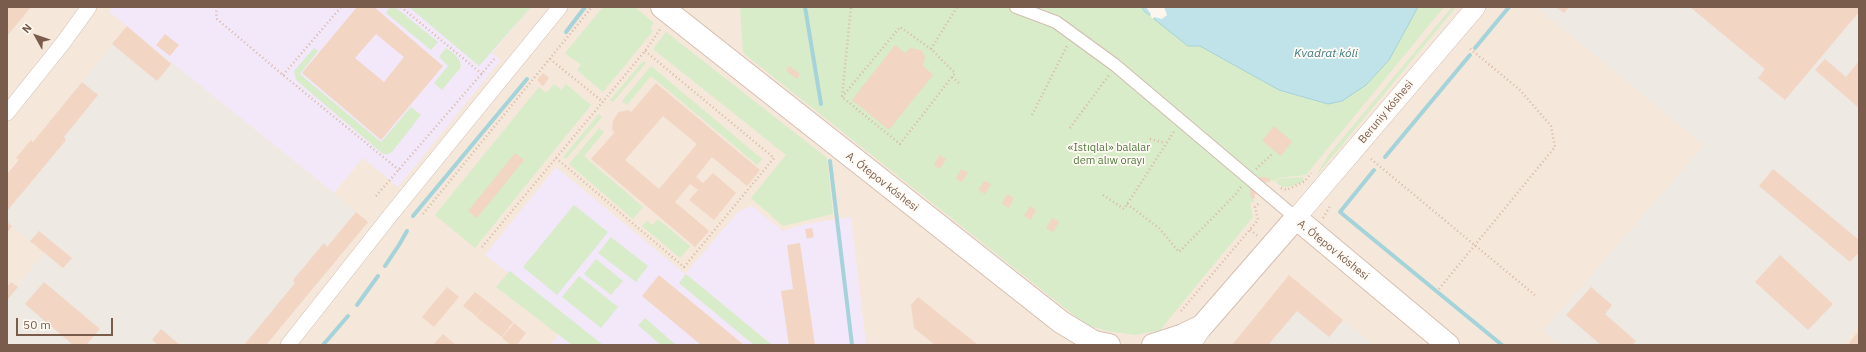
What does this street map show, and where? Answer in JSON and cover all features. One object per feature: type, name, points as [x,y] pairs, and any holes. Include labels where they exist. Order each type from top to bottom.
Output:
[{"type":"main road","name":"A. Ótepov kóshesi","points":[[662,16],[1061,322],[1094,342],[1109,345]]},
{"type":"main road","name":"A. Ótepov kóshesi","points":[[1154,345],[1181,336],[1208,320],[1296,218],[1448,345]]},
{"type":"street","points":[[7,113],[63,43],[89,7]]},
{"type":"street","points":[[288,345],[398,206],[560,7]]},
{"type":"street","points":[[1016,7],[1056,22],[1116,66],[1182,120],[1296,218]]},
{"type":"street","name":"Beruniy kóshesi","points":[[1296,218],[1476,7]]},
{"type":"street","points":[[1193,345],[1208,320]]},
{"type":"street","points":[[1154,345],[1160,345]]},
{"type":"path","points":[[218,7],[216,19],[399,170]]},
{"type":"path","points":[[283,75],[341,7]]},
{"type":"path","points":[[402,7],[482,74]]},
{"type":"path","points":[[423,214],[592,7]]},
{"type":"path","points":[[842,97],[851,7]]},
{"type":"path","points":[[931,49],[957,7]]},
{"type":"path","points":[[482,248],[645,51],[662,16]]},
{"type":"path","points":[[900,27],[931,49],[955,73],[900,144],[842,97],[900,27]]},
{"type":"path","points":[[1032,115],[1073,34]]},
{"type":"path","points":[[1439,289],[1555,147],[1552,126],[1520,90],[1468,47]]},
{"type":"path","points":[[556,158],[684,267],[774,158],[645,51]]},
{"type":"path","points":[[376,196],[496,57]]},
{"type":"path","points":[[550,59],[602,102]]},
{"type":"path","points":[[1070,128],[1116,66]]},
{"type":"path","points":[[952,77],[959,83]]},
{"type":"path","points":[[1104,195],[1124,209],[1182,120]]},
{"type":"path","points":[[1150,138],[1165,144]]},
{"type":"path","points":[[1127,204],[1159,228],[1179,252],[1235,195],[1248,177],[1272,154]]},
{"type":"path","points":[[1371,159],[1536,296]]},
{"type":"path","points":[[1280,188],[1287,190],[1305,181],[1311,173]]},
{"type":"path","points":[[1181,311],[1258,220],[1255,207]]},
{"type":"path","points":[[1250,230],[1262,240]]},
{"type":"shaded area","points":[[7,7],[1859,7],[1859,345],[7,345]]},
{"type":"shaded area","points":[[112,7],[531,7],[492,53],[501,60],[398,187],[363,158],[334,193],[109,12]]},
{"type":"shaded area","points":[[1536,7],[1859,7],[1859,325],[1843,345],[1559,345],[1543,331],[1704,145]]},
{"type":"shaded area","points":[[127,26],[368,222],[266,345],[7,345],[7,300],[44,252],[7,222],[7,211],[66,140],[48,124]]},
{"type":"shaded area","points":[[556,167],[685,274],[739,211],[752,206],[783,231],[806,224],[851,217],[866,345],[551,345],[569,320],[485,255]]},
{"type":"shaded area","points":[[1297,311],[1329,337],[1343,320],[1374,345],[1268,345]]},
{"type":"green space","points":[[390,7],[395,7],[438,42],[431,50],[386,13]]},
{"type":"green space","points":[[409,7],[531,7],[479,66]]},
{"type":"green space","points":[[603,7],[635,7],[654,23],[650,28],[653,31],[603,92],[577,70],[581,65],[565,53]]},
{"type":"green space","name":"«Istıqlal» balalar dem alıw orayı","points":[[740,7],[1444,7],[1306,175],[1278,178],[1275,181],[1268,180],[1253,197],[1254,202],[1250,203],[1253,217],[1160,330],[1135,335],[1107,331],[1087,325],[743,53]]},
{"type":"green space","points":[[1452,7],[1456,7],[1317,175],[1327,157]]},
{"type":"green space","points":[[666,32],[827,158],[833,214],[783,226],[751,198],[786,155],[653,49]]},
{"type":"green space","points":[[314,48],[318,51],[300,74],[381,142],[411,107],[421,115],[392,152],[383,154],[296,80],[294,71]]},
{"type":"green space","points":[[446,48],[458,58],[461,67],[442,90],[434,83],[448,66],[439,57]]},
{"type":"green space","points":[[643,61],[646,63],[613,102],[610,100]]},
{"type":"green space","points":[[651,66],[762,159],[757,165],[651,76],[627,105],[622,101]]},
{"type":"green space","points":[[554,84],[561,90],[566,84],[591,105],[475,248],[435,215],[539,87],[546,93]]},
{"type":"green space","points":[[599,114],[602,117],[566,159],[563,157]]},
{"type":"green space","points":[[599,128],[604,132],[584,156],[643,207],[633,219],[569,164]]},
{"type":"green space","points":[[1303,177],[1304,181],[1289,187],[1282,187],[1276,182],[1278,179]]},
{"type":"green space","points":[[574,205],[608,232],[557,295],[523,267]]},
{"type":"green space","points":[[658,219],[690,246],[680,258],[642,226],[647,221],[653,225]]},
{"type":"green space","points":[[611,237],[648,266],[636,282],[598,253]]},
{"type":"green space","points":[[596,259],[623,281],[611,295],[584,274]]},
{"type":"green space","points":[[510,271],[603,345],[572,345],[496,287]]},
{"type":"green space","points":[[686,274],[772,345],[754,345],[679,283]]},
{"type":"green space","points":[[579,276],[618,307],[601,328],[562,297]]},
{"type":"green space","points":[[645,318],[676,345],[661,345],[638,325]]},
{"type":"water","name":"Kvadrat kóli","points":[[1142,7],[1418,7],[1389,60],[1366,85],[1342,101],[1328,104],[1279,90],[1200,46],[1188,46],[1144,11]]},
{"type":"pier","points":[[1146,7],[1164,7],[1167,15],[1162,19],[1154,17],[1153,19]]},
{"type":"building","points":[[7,7],[31,7],[7,36]]},
{"type":"building","points":[[357,7],[374,7],[443,66],[381,140],[302,73]],"holes":[[[376,34],[404,57],[384,82],[355,58]]]},
{"type":"building","points":[[1556,7],[1569,7],[1564,13]]},
{"type":"building","points":[[1690,7],[1859,7],[1859,12],[1785,100],[1758,78],[1765,69]]},
{"type":"building","points":[[127,26],[171,64],[157,81],[112,44]]},
{"type":"building","points":[[165,34],[179,45],[170,56],[156,45]]},
{"type":"building","points":[[895,45],[905,53],[911,48],[921,50],[925,56],[923,66],[933,75],[889,130],[852,100]]},
{"type":"building","points":[[1825,59],[1846,77],[1859,61],[1859,108],[1815,70]]},
{"type":"building","points":[[789,66],[800,74],[797,79],[786,71]]},
{"type":"building","points":[[543,73],[549,78],[543,86],[537,80]]},
{"type":"building","points":[[82,82],[98,95],[64,137],[66,140],[7,211],[7,174],[19,160],[16,158],[31,140],[33,142]]},
{"type":"building","points":[[656,83],[760,170],[747,186],[712,157],[696,177],[703,183],[713,173],[736,193],[714,220],[689,200],[698,190],[690,184],[675,202],[709,231],[695,247],[591,159],[615,132],[612,130],[613,120],[619,112],[629,110],[631,112]],"holes":[[[663,116],[697,144],[659,189],[625,160]]]},
{"type":"building","points":[[1274,126],[1292,141],[1281,156],[1262,141]]},
{"type":"building","points":[[515,153],[524,160],[477,218],[468,211]]},
{"type":"building","points":[[939,155],[946,159],[940,169],[934,165]]},
{"type":"building","points":[[961,169],[968,173],[962,182],[956,179]]},
{"type":"building","points":[[1773,169],[1859,240],[1859,252],[1850,262],[1759,186]]},
{"type":"building","points":[[1261,177],[1270,178],[1270,182],[1263,182],[1255,191],[1255,198],[1251,199],[1250,189]]},
{"type":"building","points":[[984,181],[991,184],[985,194],[978,190]]},
{"type":"building","points":[[1007,194],[1014,198],[1009,208],[1002,204]]},
{"type":"building","points":[[1030,206],[1036,210],[1031,220],[1024,216]]},
{"type":"building","points":[[356,212],[368,222],[266,345],[244,345],[295,283],[293,280],[324,243],[327,247]]},
{"type":"building","points":[[1052,218],[1059,222],[1053,232],[1046,228]]},
{"type":"building","points":[[7,222],[12,226],[7,233]]},
{"type":"building","points":[[812,228],[814,237],[807,239],[805,229]]},
{"type":"building","points":[[39,231],[72,258],[63,268],[30,241]]},
{"type":"building","points":[[800,243],[815,345],[789,345],[781,291],[793,289],[787,245]]},
{"type":"building","points":[[1780,255],[1833,304],[1808,330],[1755,282]]},
{"type":"building","points":[[659,275],[744,345],[701,345],[642,296]]},
{"type":"building","points":[[1289,275],[1343,320],[1329,337],[1297,311],[1268,345],[1232,345]]},
{"type":"building","points":[[11,282],[18,287],[7,300],[7,287]]},
{"type":"building","points":[[44,282],[100,329],[86,345],[73,345],[25,304]]},
{"type":"building","points":[[447,287],[459,297],[434,327],[422,317]]},
{"type":"building","points":[[1591,287],[1612,305],[1605,314],[1636,341],[1632,345],[1601,345],[1566,315]]},
{"type":"building","points":[[475,292],[488,302],[476,316],[463,306]]},
{"type":"building","points":[[918,297],[978,345],[935,345],[914,328],[911,305]]},
{"type":"building","points":[[488,302],[513,322],[502,337],[476,317]]},
{"type":"building","points":[[514,323],[526,333],[517,345],[511,345],[502,338]]},
{"type":"building","points":[[161,329],[180,345],[158,345],[152,340]]},
{"type":"building","points":[[1859,331],[1859,345],[1852,345],[1849,343]]},
{"type":"building","points":[[443,334],[456,345],[433,345]]},
{"type":"waterway","points":[[566,32],[585,7]]},
{"type":"waterway","points":[[805,7],[821,104]]},
{"type":"waterway","points":[[1475,48],[1509,7]]},
{"type":"waterway","points":[[1385,157],[1470,55]]},
{"type":"waterway","points":[[413,216],[527,79]]},
{"type":"waterway","points":[[830,161],[852,345]]},
{"type":"waterway","points":[[1374,170],[1340,212],[1502,345]]},
{"type":"waterway","points":[[385,266],[407,231]]},
{"type":"waterway","points":[[357,305],[378,276]]},
{"type":"waterway","points":[[323,345],[348,316]]}]
